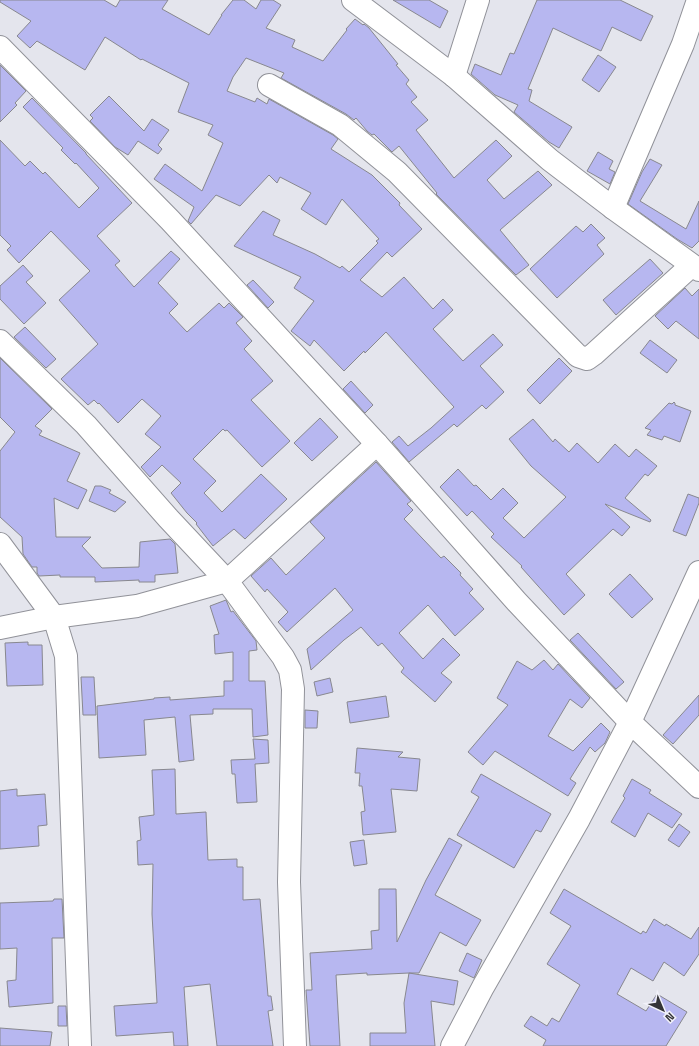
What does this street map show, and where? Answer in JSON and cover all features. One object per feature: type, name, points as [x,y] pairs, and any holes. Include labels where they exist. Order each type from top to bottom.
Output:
[{"type":"street","points":[[269,85],[340,125],[397,172],[578,356],[586,359],[594,354],[695,268],[550,160],[454,76],[353,0]]},
{"type":"street","points":[[454,76],[478,0]]},
{"type":"street","points":[[613,208],[683,44],[698,0]]},
{"type":"street","points":[[0,47],[170,220],[377,444],[516,601],[630,722],[699,787]]},
{"type":"street","points":[[0,341],[86,425],[168,518],[228,581],[283,657],[290,670],[293,689],[289,882],[295,1046]]},
{"type":"street","points":[[0,628],[54,617],[137,606],[228,581],[377,444]]},
{"type":"street","points":[[0,544],[54,617],[66,656],[80,1046]]},
{"type":"street","points":[[452,1046],[483,987],[579,819],[630,722],[699,572]]},
{"type":"building","points":[[0,0],[104,0],[116,7],[120,0],[168,0],[162,9],[209,35],[221,15],[233,0],[244,0],[256,9],[261,0],[273,0],[281,5],[266,28],[295,40],[292,47],[323,61],[355,19],[363,25],[364,24],[369,28],[398,64],[396,65],[409,80],[406,84],[417,97],[411,102],[428,120],[416,130],[454,178],[496,140],[512,156],[487,180],[504,199],[538,171],[552,185],[500,230],[529,265],[516,275],[436,194],[437,193],[399,146],[392,152],[374,134],[372,135],[367,131],[356,118],[354,120],[346,114],[281,78],[284,73],[246,58],[233,77],[227,91],[255,102],[257,98],[267,104],[269,99],[333,135],[338,139],[331,149],[372,175],[400,203],[399,205],[422,229],[392,257],[387,252],[360,280],[382,297],[404,277],[433,309],[443,299],[453,310],[433,329],[463,361],[493,334],[503,345],[480,366],[504,392],[486,409],[482,405],[457,427],[454,424],[409,462],[392,442],[399,436],[408,446],[454,407],[386,332],[344,371],[314,340],[310,346],[291,331],[314,301],[294,288],[301,277],[234,246],[263,211],[280,220],[273,235],[315,254],[340,268],[342,266],[349,272],[378,243],[376,241],[379,239],[342,199],[326,225],[301,209],[311,193],[280,177],[277,183],[269,175],[240,206],[216,195],[191,224],[188,221],[194,207],[154,179],[165,164],[202,191],[223,143],[208,135],[213,125],[178,112],[189,83],[142,59],[141,60],[105,37],[85,70],[37,41],[30,48],[17,36],[31,21],[0,2]]},
{"type":"building","points":[[393,0],[429,0],[448,11],[440,28]]},
{"type":"building","points":[[537,0],[620,0],[653,16],[641,41],[612,27],[601,51],[553,28],[528,89],[532,90],[529,101],[572,127],[559,148],[549,142],[514,112],[518,105],[495,95],[471,74],[475,64],[501,75],[510,53],[514,54]]},
{"type":"building","points":[[598,55],[616,67],[599,92],[582,80]]},
{"type":"building","points":[[0,65],[26,91],[15,103],[17,105],[0,122]]},
{"type":"building","points":[[109,96],[144,131],[152,119],[169,130],[158,145],[162,149],[158,154],[138,141],[128,155],[115,147],[90,121],[93,118],[90,115]]},
{"type":"building","points":[[32,98],[132,203],[97,236],[120,261],[115,265],[134,287],[171,251],[180,259],[158,283],[178,304],[169,313],[187,332],[219,303],[224,308],[229,303],[243,317],[236,323],[252,341],[244,349],[273,381],[251,400],[290,441],[262,467],[227,430],[225,431],[223,429],[193,459],[216,481],[204,493],[222,512],[261,474],[287,499],[245,539],[234,529],[213,546],[196,524],[197,523],[171,493],[181,483],[162,465],[150,477],[141,467],[161,447],[145,434],[161,416],[142,399],[118,423],[99,403],[98,404],[94,400],[88,405],[61,379],[98,344],[59,300],[90,271],[51,231],[19,263],[7,250],[11,246],[0,235],[0,140],[25,166],[30,161],[43,174],[45,172],[79,208],[99,188],[76,163],[75,164],[61,150],[63,148],[23,107]]},
{"type":"building","points":[[598,152],[613,161],[609,169],[615,172],[610,184],[587,171]]},
{"type":"building","points":[[650,159],[662,165],[640,201],[686,229],[699,201],[699,241],[692,248],[628,204],[642,172]]},
{"type":"building","points":[[591,224],[605,238],[597,245],[604,254],[557,298],[530,269],[576,226],[583,232]]},
{"type":"building","points":[[650,259],[663,273],[616,315],[603,300]]},
{"type":"building","points":[[23,265],[33,276],[26,282],[46,303],[24,324],[0,299],[0,286]]},
{"type":"building","points":[[253,280],[274,302],[268,308],[247,285]]},
{"type":"building","points":[[685,288],[692,296],[699,289],[699,339],[676,321],[668,329],[655,316]]},
{"type":"building","points":[[25,327],[56,359],[46,368],[14,337]]},
{"type":"building","points":[[650,340],[677,360],[667,373],[640,353]]},
{"type":"building","points":[[0,358],[52,409],[35,426],[42,431],[39,435],[80,453],[67,481],[87,490],[78,509],[54,498],[56,537],[91,537],[82,546],[102,568],[139,567],[140,542],[170,539],[175,544],[178,573],[155,575],[155,582],[139,582],[139,580],[95,582],[95,577],[60,577],[60,575],[39,576],[37,573],[37,567],[32,567],[23,554],[22,537],[0,517],[0,451],[15,432],[0,417]]},
{"type":"building","points":[[559,358],[572,371],[540,404],[527,390]]},
{"type":"building","points":[[351,381],[373,405],[365,413],[343,389]]},
{"type":"building","points":[[674,402],[675,405],[691,411],[680,442],[664,436],[662,440],[647,435],[651,430],[645,428],[669,403],[672,404]]},
{"type":"building","points":[[320,418],[338,437],[312,461],[294,443]]},
{"type":"building","points":[[533,419],[553,442],[555,439],[569,452],[577,443],[598,463],[615,444],[629,457],[636,449],[657,466],[648,476],[645,474],[625,498],[651,520],[650,522],[605,504],[630,527],[622,536],[613,529],[566,574],[585,595],[564,615],[521,567],[522,566],[491,537],[494,534],[472,511],[467,516],[440,487],[458,469],[474,486],[476,485],[491,500],[503,488],[518,503],[503,518],[524,538],[566,497],[531,466],[509,439]]},
{"type":"building","points":[[376,462],[411,501],[407,504],[413,510],[404,519],[441,558],[444,556],[461,573],[460,575],[473,589],[469,593],[484,609],[455,636],[428,605],[399,633],[423,659],[443,638],[460,655],[441,673],[452,682],[435,702],[401,672],[404,668],[382,643],[378,646],[361,627],[344,640],[311,670],[307,649],[353,610],[335,588],[287,632],[278,622],[288,612],[267,589],[265,592],[251,576],[271,558],[286,575],[325,538],[310,522]]},
{"type":"building","points":[[95,486],[101,486],[111,490],[109,493],[126,502],[115,512],[89,501]]},
{"type":"building","points":[[688,494],[699,498],[699,503],[686,536],[673,531]]},
{"type":"building","points":[[630,574],[653,599],[632,618],[609,594]]},
{"type":"building","points":[[226,600],[231,612],[233,611],[256,641],[257,650],[249,651],[249,681],[265,681],[268,735],[253,737],[252,709],[213,709],[213,714],[190,715],[194,760],[179,762],[175,717],[144,720],[146,755],[99,758],[97,706],[154,698],[170,697],[170,700],[224,696],[224,681],[233,681],[233,652],[215,654],[214,635],[219,634],[210,606]]},
{"type":"building","points":[[578,633],[624,682],[616,689],[570,640]]},
{"type":"building","points":[[28,642],[28,645],[42,645],[43,685],[7,686],[5,643]]},
{"type":"building","points":[[544,660],[553,670],[558,664],[590,698],[582,708],[570,699],[548,736],[573,751],[601,723],[610,732],[605,743],[595,752],[590,747],[570,779],[576,783],[568,796],[495,751],[483,765],[468,752],[508,705],[497,698],[517,661],[532,670]]},
{"type":"building","points":[[81,677],[94,677],[96,715],[83,715]]},
{"type":"building","points":[[330,678],[333,692],[317,696],[314,682]]},
{"type":"building","points":[[699,695],[699,715],[673,744],[663,735]]},
{"type":"building","points":[[386,696],[389,717],[350,723],[347,702]]},
{"type":"building","points":[[305,710],[318,711],[317,728],[305,728]]},
{"type":"building","points":[[253,739],[268,740],[269,763],[255,764],[257,802],[237,803],[235,774],[232,774],[231,760],[255,759]]},
{"type":"building","points":[[357,748],[403,752],[398,757],[420,759],[417,791],[391,789],[396,832],[363,835],[361,812],[365,811],[362,786],[359,786],[360,773],[355,773]]},
{"type":"building","points":[[175,769],[176,814],[206,812],[208,860],[237,859],[237,867],[243,867],[243,900],[260,899],[268,996],[271,996],[273,1010],[268,1011],[273,1046],[217,1046],[210,984],[184,987],[188,1046],[174,1046],[173,1032],[116,1036],[114,1006],[157,1003],[152,914],[153,864],[138,865],[137,841],[141,840],[139,817],[154,815],[152,770]]},
{"type":"building","points":[[481,774],[551,814],[541,832],[536,830],[514,868],[457,835],[479,797],[471,792]]},
{"type":"building","points":[[632,779],[651,790],[649,793],[682,814],[672,828],[648,813],[635,837],[611,822],[625,798],[623,796]]},
{"type":"building","points":[[17,789],[17,796],[45,794],[47,825],[38,826],[39,846],[0,849],[0,791]]},
{"type":"building","points":[[679,824],[690,832],[679,847],[668,840]]},
{"type":"building","points":[[449,838],[462,845],[435,895],[481,920],[466,946],[440,932],[419,973],[336,975],[340,1046],[310,1046],[306,990],[312,990],[310,953],[372,949],[371,931],[379,930],[379,889],[396,889],[397,942],[426,880]]},
{"type":"building","points":[[364,840],[367,864],[354,866],[350,842]]},
{"type":"building","points":[[564,889],[641,934],[643,931],[646,933],[654,919],[665,926],[666,924],[691,939],[699,927],[699,954],[684,976],[664,962],[653,981],[631,968],[617,994],[646,1011],[657,994],[687,1012],[666,1046],[543,1046],[546,1040],[524,1026],[531,1016],[547,1026],[552,1018],[559,1022],[580,985],[547,964],[571,926],[550,913]]},
{"type":"building","points":[[54,899],[62,899],[64,938],[52,938],[53,1003],[9,1007],[7,981],[16,980],[17,948],[0,949],[0,903],[53,901]]},
{"type":"building","points":[[467,953],[482,960],[474,978],[459,971]]},
{"type":"building","points":[[409,973],[458,981],[454,1005],[431,1001],[435,1046],[370,1046],[370,1033],[406,1033],[404,1003]]},
{"type":"building","points":[[58,1006],[66,1006],[67,1026],[58,1026]]},
{"type":"building","points":[[0,1028],[52,1032],[50,1046],[0,1046]]}]
